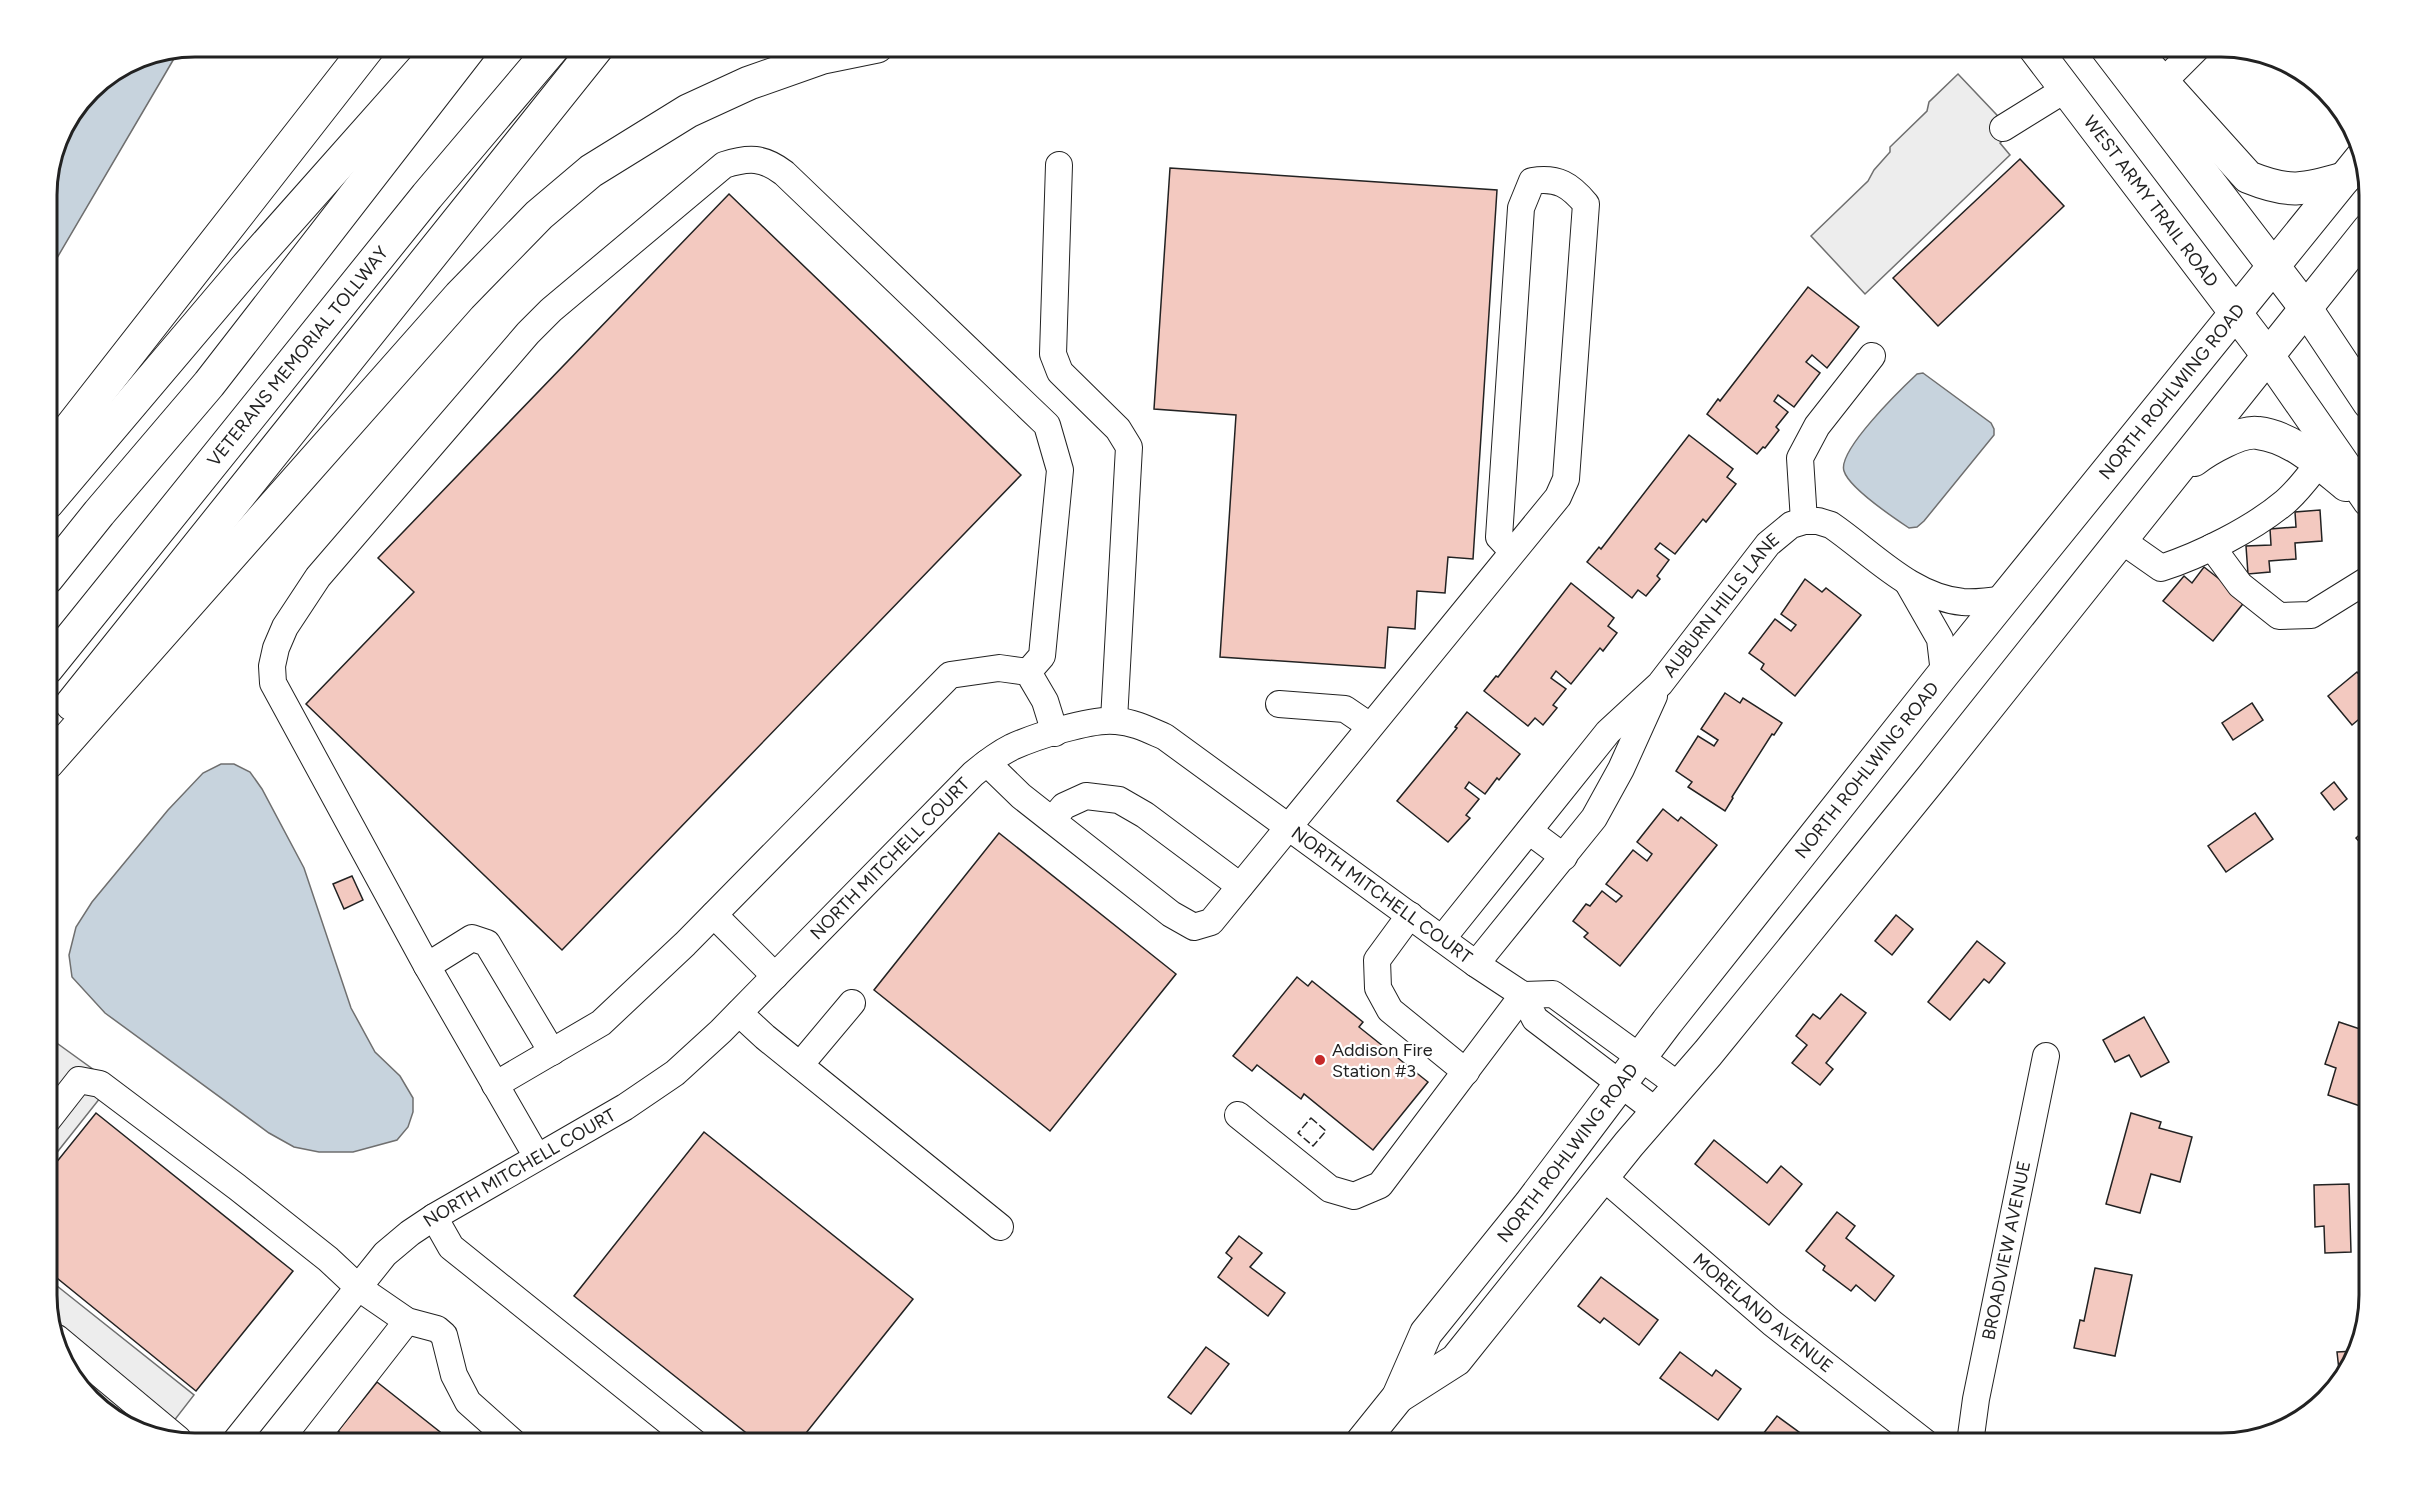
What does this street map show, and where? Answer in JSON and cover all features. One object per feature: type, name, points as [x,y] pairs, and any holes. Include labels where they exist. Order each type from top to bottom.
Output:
[{"type":"highway","points":[[57,445],[360,57]]},
{"type":"highway","points":[[57,491],[246,268],[433,57]]},
{"type":"highway","points":[[57,566],[209,384],[462,57]]},
{"type":"highway","name":"VETERANS MEMORIAL TOLLWAY","points":[[57,656],[427,196],[545,57]]},
{"type":"highway","points":[[57,723],[589,57]]},
{"type":"highway","points":[[57,752],[460,296],[539,215],[591,171],[688,111],[749,83],[823,57]]},
{"type":"main road","name":"WEST ARMY TRAIL ROAD","points":[[2041,57],[2269,357],[2359,487]]},
{"type":"main road","points":[[2113,57],[2307,310],[2359,388]]},
{"type":"main road","points":[[2140,57],[2248,177],[2271,186],[2293,190],[2313,188],[2353,168]]},
{"type":"main road","name":"NORTH ROHLWING ROAD","points":[[1369,1433],[1398,1397],[1426,1333],[1530,1204],[1620,1083],[1944,673],[2236,313],[2272,265],[2353,168]]},
{"type":"main road","name":"NORTH ROHLWING ROAD","points":[[1398,1397],[1456,1360],[1656,1111],[1708,1053],[1919,793],[2359,243]]},
{"type":"main road","points":[[2170,480],[2211,447],[2255,432],[2279,438],[2319,463],[2359,497]]},
{"type":"street","points":[[2163,82],[2188,57]]},
{"type":"street","points":[[2004,128],[2066,89]]},
{"type":"street","points":[[537,1157],[427,966],[273,683],[272,666],[276,648],[285,627],[318,577],[528,333],[551,310],[724,165],[744,158],[770,162],[1047,425],[1060,470],[1042,656],[1028,672]]},
{"type":"street","points":[[1059,165],[1053,354],[1060,372],[1118,429],[1129,447],[1114,720]]},
{"type":"street","points":[[987,763],[1021,796],[1171,914],[1194,927],[1211,922],[1288,826],[1513,552],[1558,496],[1566,479],[1586,204],[1573,188],[1549,178],[1533,181],[1521,208],[1499,537],[1513,552]]},
{"type":"street","points":[[1872,356],[1817,426],[1800,458],[1804,521],[1818,521],[1831,525],[1908,583],[1936,595],[1961,602],[2005,599]]},
{"type":"street","points":[[2121,540],[2161,568],[2191,559],[2284,503],[2319,463]]},
{"type":"street","name":"AUBURN HILLS LANE","points":[[1442,939],[1608,732],[1660,684],[1768,544],[1791,525],[1804,521]]},
{"type":"street","points":[[2212,547],[2240,585],[2279,616],[2311,615],[2359,585]]},
{"type":"street","points":[[1908,583],[1940,639],[1944,673]]},
{"type":"street","points":[[495,1085],[601,1023],[714,915],[950,675],[999,668],[1028,672]]},
{"type":"street","points":[[1028,672],[1045,701],[1055,733]]},
{"type":"street","name":"AUBURN HILLS LANE","points":[[1476,964],[1594,818],[1660,684]]},
{"type":"street","points":[[1279,704],[1345,709],[1370,726]]},
{"type":"street","name":"NORTH MITCHELL COURT","points":[[252,1433],[311,1348],[385,1254],[434,1216],[625,1107],[675,1073],[739,1013],[973,774],[1010,748],[1087,724],[1114,720],[1139,725],[1165,737],[1476,964],[1523,995],[1535,1019],[1656,1111]]},
{"type":"street","points":[[1052,820],[1064,806],[1086,796],[1119,800],[1145,816],[1240,886]]},
{"type":"street","points":[[1529,831],[1563,857]]},
{"type":"street","points":[[714,915],[775,976]]},
{"type":"street","points":[[1410,915],[1377,960],[1378,988],[1390,1010],[1466,1072]]},
{"type":"street","points":[[427,966],[472,938],[488,943],[552,1052]]},
{"type":"street","points":[[1238,1115],[1330,1189],[1354,1196],[1380,1185],[1523,995],[1553,994],[1678,1085]]},
{"type":"street","points":[[800,1065],[852,1003]]},
{"type":"street","points":[[739,1013],[1000,1227]]},
{"type":"street","name":"BROADVIEW AVENUE","points":[[1971,1433],[1976,1399],[2046,1056]]},
{"type":"street","points":[[57,1108],[79,1080],[100,1084],[237,1186],[328,1259],[359,1288],[407,1321],[437,1329],[444,1335],[454,1375],[468,1402],[503,1433]]},
{"type":"street","name":"MORELAND AVENUE","points":[[1603,1177],[1772,1323],[1913,1433]]},
{"type":"street","points":[[434,1216],[451,1247],[683,1433]]},
{"type":"street","points":[[320,1433],[407,1321]]},
{"type":"street","points":[[66,1346],[167,1430]]},
{"type":"shaded area","points":[[174,59],[57,258],[58,177],[67,142],[80,118],[104,91],[118,80],[150,64]]},
{"type":"shaded area","points":[[1958,74],[2013,132],[2000,143],[2010,155],[1865,294],[1811,236],[1868,181],[1874,170],[1890,152],[1890,147],[1927,111],[1929,102]]},
{"type":"shaded area","points":[[1923,373],[1991,423],[1994,435],[1924,521],[1917,527],[1909,528],[1854,486],[1844,471],[1844,462],[1860,435],[1872,421],[1917,374]]},
{"type":"shaded area","points":[[221,764],[234,764],[250,772],[262,789],[304,868],[351,1008],[375,1052],[400,1076],[413,1098],[413,1112],[408,1127],[397,1140],[353,1152],[319,1152],[294,1147],[269,1133],[105,1013],[72,977],[69,955],[76,927],[92,902],[168,810],[203,773]]},
{"type":"shaded area","points":[[57,1043],[112,1083],[57,1152]]},
{"type":"shaded area","points":[[57,1286],[194,1395],[167,1430],[142,1423],[111,1405],[85,1379],[67,1348],[57,1304]]},
{"type":"building","points":[[2020,159],[2064,206],[1938,326],[1893,278]]},
{"type":"building","points":[[1170,168],[1497,190],[1473,559],[1448,557],[1445,593],[1417,591],[1415,629],[1388,627],[1385,668],[1220,657],[1236,415],[1154,409]]},
{"type":"building","points":[[729,194],[1021,475],[562,950],[306,704],[414,592],[378,558]]},
{"type":"building","points":[[1808,287],[1859,327],[1827,368],[1812,355],[1806,362],[1820,373],[1794,407],[1778,395],[1774,401],[1788,412],[1776,427],[1779,430],[1765,448],[1763,447],[1757,454],[1707,414],[1718,399],[1720,401]]},
{"type":"building","points":[[1689,435],[1733,469],[1727,477],[1736,484],[1706,522],[1703,519],[1675,554],[1660,543],[1655,549],[1669,560],[1657,576],[1660,579],[1646,596],[1638,590],[1632,598],[1587,562],[1599,547],[1601,549]]},
{"type":"building","points":[[2320,510],[2322,541],[2295,543],[2296,559],[2269,561],[2270,572],[2248,574],[2246,546],[2271,545],[2270,529],[2296,527],[2295,512]]},
{"type":"building","points":[[2204,567],[2246,600],[2213,641],[2163,601],[2184,576],[2192,583]]},
{"type":"building","points":[[1805,579],[1822,592],[1826,588],[1861,615],[1795,696],[1761,669],[1764,664],[1749,653],[1775,619],[1791,631],[1796,625],[1781,614]]},
{"type":"building","points":[[1571,583],[1614,618],[1608,626],[1617,633],[1603,651],[1600,648],[1571,684],[1556,671],[1551,678],[1566,689],[1553,705],[1557,708],[1543,725],[1535,718],[1528,726],[1484,691],[1496,676],[1498,677]]},
{"type":"building","points":[[2357,672],[2359,674],[2359,719],[2352,725],[2328,696]]},
{"type":"building","points":[[1725,693],[1740,703],[1743,698],[1782,723],[1774,735],[1772,734],[1725,811],[1688,787],[1692,782],[1676,771],[1698,736],[1714,746],[1718,740],[1701,729]]},
{"type":"building","points":[[2252,703],[2263,720],[2233,740],[2222,723]]},
{"type":"building","points":[[1467,712],[1520,754],[1485,794],[1469,782],[1465,788],[1479,799],[1466,815],[1470,818],[1448,842],[1397,801],[1457,728],[1455,727]]},
{"type":"building","points":[[2334,782],[2347,799],[2334,810],[2321,793]]},
{"type":"building","points":[[1663,809],[1678,821],[1681,817],[1717,845],[1620,966],[1584,937],[1588,933],[1573,921],[1586,904],[1590,906],[1602,891],[1616,902],[1622,896],[1606,884],[1633,850],[1647,861],[1652,854],[1637,842]]},
{"type":"building","points":[[2255,813],[2273,839],[2226,872],[2208,846]]},
{"type":"building","points":[[999,833],[1176,974],[1050,1131],[874,990]]},
{"type":"building","points":[[352,876],[363,900],[344,909],[333,884]]},
{"type":"building","points":[[1896,915],[1913,929],[1892,955],[1875,941]]},
{"type":"building","points":[[1977,941],[2005,963],[1989,983],[1984,979],[1950,1020],[1928,1002]]},
{"type":"building","name":"Addison Fire Station #3","points":[[1297,977],[1308,986],[1312,981],[1363,1022],[1359,1027],[1428,1082],[1373,1150],[1304,1094],[1301,1099],[1257,1065],[1252,1071],[1233,1056]]},
{"type":"building","points":[[1841,994],[1866,1013],[1826,1063],[1833,1069],[1820,1085],[1792,1063],[1807,1045],[1796,1036],[1813,1014],[1820,1019]]},
{"type":"building","points":[[2144,1017],[2169,1062],[2141,1077],[2129,1055],[2115,1062],[2103,1040]]},
{"type":"building","points":[[2339,1022],[2359,1029],[2359,1106],[2328,1095],[2336,1068],[2325,1064]]},
{"type":"building","points":[[96,1113],[293,1271],[196,1391],[57,1278],[57,1162]]},
{"type":"building","points":[[2131,1113],[2161,1122],[2159,1128],[2192,1137],[2180,1182],[2151,1174],[2140,1213],[2106,1204]]},
{"type":"building","points":[[704,1132],[913,1299],[806,1433],[746,1433],[574,1296]]},
{"type":"building","points":[[1714,1140],[1767,1183],[1781,1166],[1802,1184],[1769,1225],[1695,1164]]},
{"type":"building","points":[[2349,1184],[2351,1252],[2325,1253],[2324,1226],[2315,1227],[2314,1185]]},
{"type":"building","points":[[1837,1212],[1855,1226],[1846,1238],[1894,1276],[1875,1301],[1856,1285],[1851,1291],[1823,1270],[1825,1266],[1806,1251]]},
{"type":"building","points":[[1239,1236],[1262,1253],[1250,1267],[1285,1293],[1268,1316],[1218,1277],[1232,1258],[1226,1253]]},
{"type":"building","points":[[2095,1268],[2132,1275],[2115,1356],[2074,1348],[2080,1320],[2084,1321]]},
{"type":"building","points":[[1601,1277],[1658,1320],[1639,1345],[1604,1318],[1600,1323],[1578,1306]]},
{"type":"building","points":[[1206,1347],[1229,1364],[1191,1414],[1168,1397]]},
{"type":"building","points":[[2347,1351],[2339,1367],[2337,1352]]},
{"type":"building","points":[[1680,1352],[1712,1376],[1716,1370],[1741,1389],[1718,1420],[1660,1378]]},
{"type":"building","points":[[377,1382],[441,1433],[341,1433],[338,1431]]},
{"type":"building","points":[[1777,1416],[1800,1433],[1764,1433]]},
{"type":"fence","points":[[1311,1118],[1326,1131],[1313,1146],[1298,1133],[1311,1118]]},
{"type":"place","name":"Addison Fire Station #3","points":[[1320,1060]]}]
